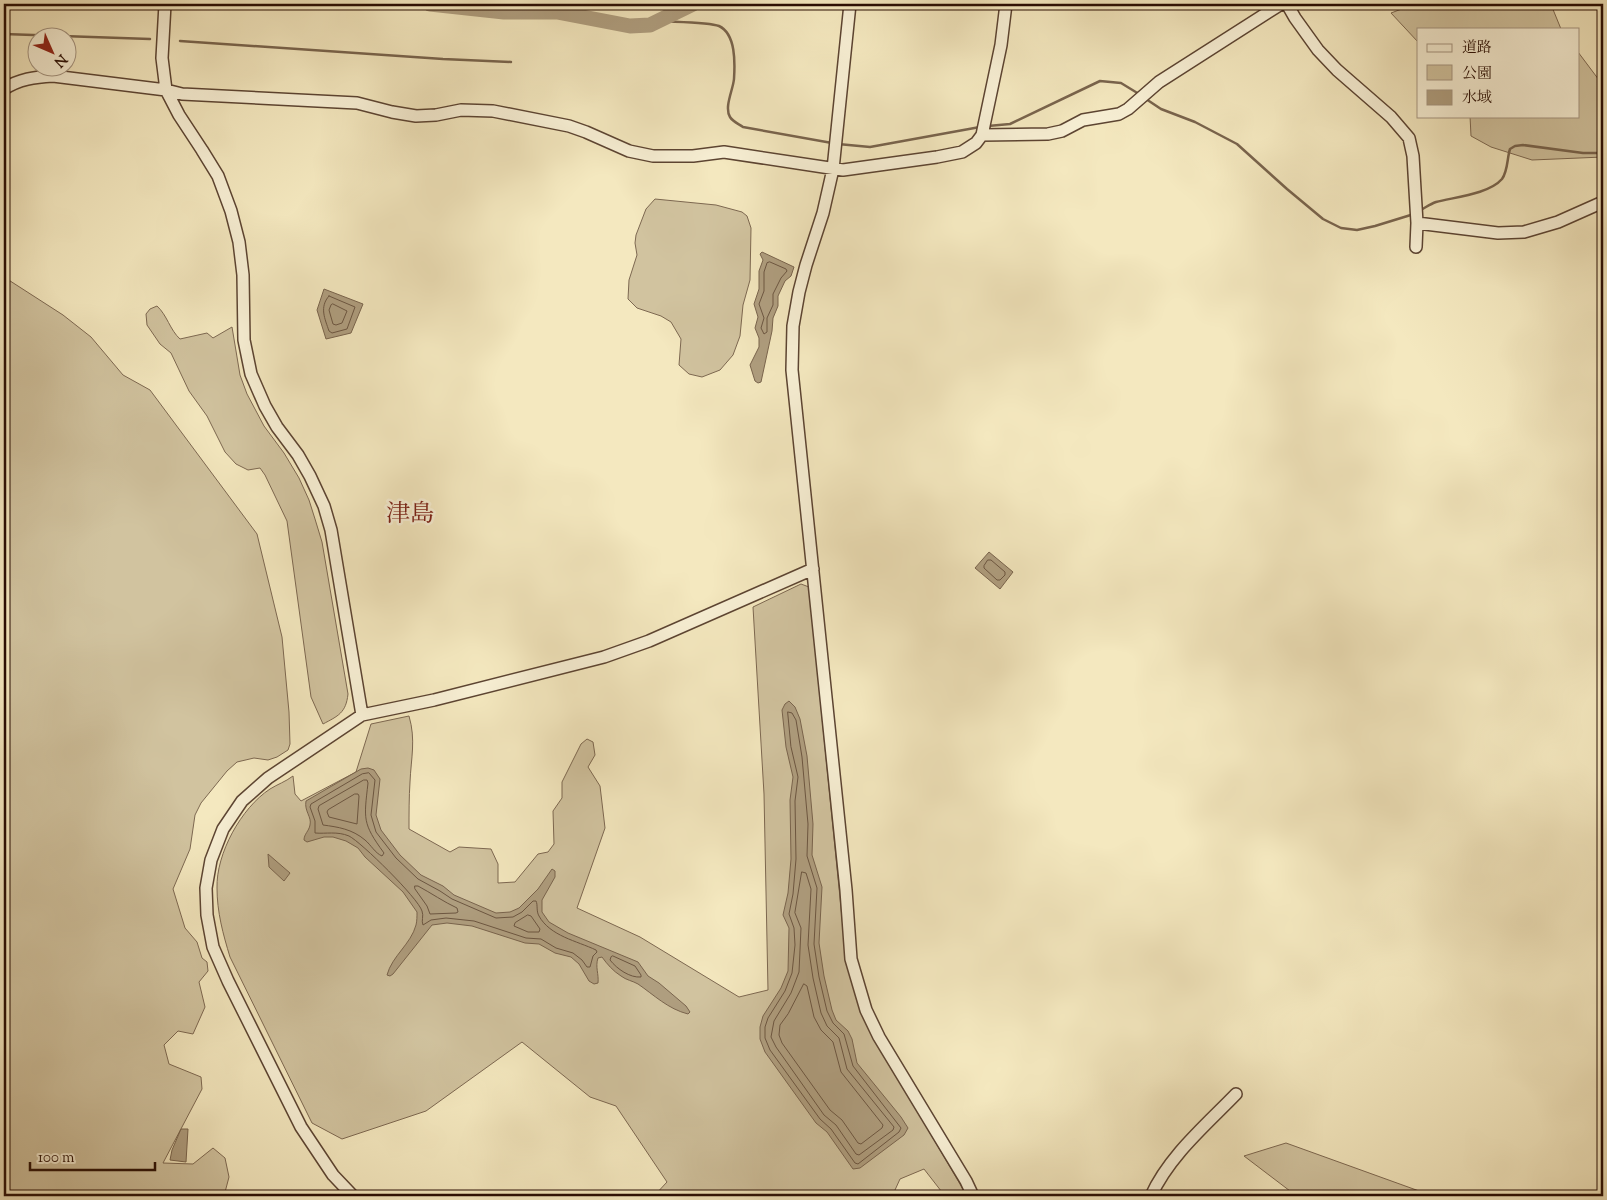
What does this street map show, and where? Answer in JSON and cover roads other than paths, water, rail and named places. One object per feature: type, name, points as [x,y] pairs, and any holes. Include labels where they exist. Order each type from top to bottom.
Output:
[{"type":"street","points":[[165,4],[162,58],[166,90],[179,115],[218,176],[231,211],[239,242],[243,275],[244,340],[251,374],[265,406],[277,427],[298,455],[324,506],[331,530],[358,717]]},
{"type":"street","points":[[850,4],[833,169],[823,213],[801,283],[792,326],[792,370],[852,959],[866,1010],[879,1037],[966,1181],[973,1196]]},
{"type":"street","points":[[4,89],[22,80],[53,76],[166,90],[182,94],[357,103],[416,116],[436,115],[461,110],[493,111],[569,126],[629,151],[653,156],[693,156],[724,152],[843,170],[938,157],[962,152],[976,143],[982,134],[1001,46],[1006,4]]},
{"type":"street","points":[[982,134],[1048,134],[1062,131],[1083,120],[1119,114],[1128,109],[1159,82],[1281,4]]},
{"type":"street","points":[[1287,4],[1318,50],[1337,70],[1391,117],[1409,138],[1413,156],[1417,223],[1416,247]]},
{"type":"street","points":[[1417,223],[1498,233],[1524,232],[1558,222],[1603,202]]},
{"type":"street","points":[[353,1196],[333,1175],[301,1127],[213,947],[207,915],[206,888],[211,860],[223,829],[242,801],[268,778],[358,717],[604,657],[649,641],[813,569]]},
{"type":"street","points":[[1151,1196],[1158,1180],[1180,1152],[1236,1094]]},
{"type":"water","points":[[762,252],[794,267],[791,276],[785,281],[778,296],[778,306],[773,318],[761,382],[758,383],[755,381],[750,365],[759,347],[759,338],[755,328],[758,317],[754,304],[759,289],[759,271],[763,260],[760,254]]},
{"type":"water","points":[[324,289],[363,304],[351,333],[326,339],[317,310]]},
{"type":"water","points":[[989,552],[1013,572],[1000,589],[975,568]]},
{"type":"water","points":[[789,701],[795,707],[800,719],[807,756],[813,824],[812,855],[822,887],[819,943],[832,1010],[836,1020],[848,1031],[852,1039],[857,1063],[908,1128],[904,1135],[860,1168],[853,1169],[827,1132],[816,1123],[765,1052],[760,1039],[760,1027],[763,1016],[781,988],[788,971],[789,928],[783,915],[788,893],[791,859],[790,800],[793,777],[786,747],[782,710]]},
{"type":"water","points":[[368,768],[374,770],[380,779],[376,815],[381,830],[400,855],[421,875],[443,886],[454,895],[496,913],[510,912],[519,908],[538,889],[552,869],[555,871],[555,877],[542,900],[542,912],[549,922],[568,933],[638,962],[648,976],[686,1006],[690,1012],[688,1014],[681,1012],[661,1001],[638,984],[613,970],[602,957],[598,958],[597,964],[598,983],[594,984],[589,981],[579,964],[571,957],[555,953],[539,944],[525,943],[472,926],[447,923],[432,925],[393,974],[387,975],[389,968],[414,932],[417,912],[403,892],[365,857],[358,848],[346,841],[333,837],[324,837],[307,842],[304,840],[310,822],[306,801],[361,769]]},
{"type":"water","points":[[268,854],[290,873],[284,881],[269,867]]},
{"type":"water","points":[[181,1129],[188,1129],[186,1162],[170,1160]]},
{"type":"waterway","points":[[430,4],[504,12],[557,12],[630,26],[650,25],[693,4]]},
{"type":"waterway","points":[[660,21],[719,26],[729,35],[733,49],[734,79],[729,98],[728,113],[734,122],[743,127],[832,143]]},
{"type":"waterway","points":[[4,34],[150,39]]},
{"type":"waterway","points":[[180,41],[511,62]]},
{"type":"waterway","points":[[988,126],[1010,124],[1100,81],[1121,83],[1139,94]]},
{"type":"waterway","points":[[1146,99],[1161,109],[1195,122],[1237,144],[1323,219],[1341,228],[1357,230],[1414,214]]},
{"type":"waterway","points":[[838,144],[870,147],[980,127]]},
{"type":"waterway","points":[[1419,211],[1436,202],[1480,192],[1496,184],[1504,176],[1510,149],[1515,146],[1523,145],[1583,153],[1603,153]]},
{"type":"district","name":"津島","points":[[410,513]]}]
